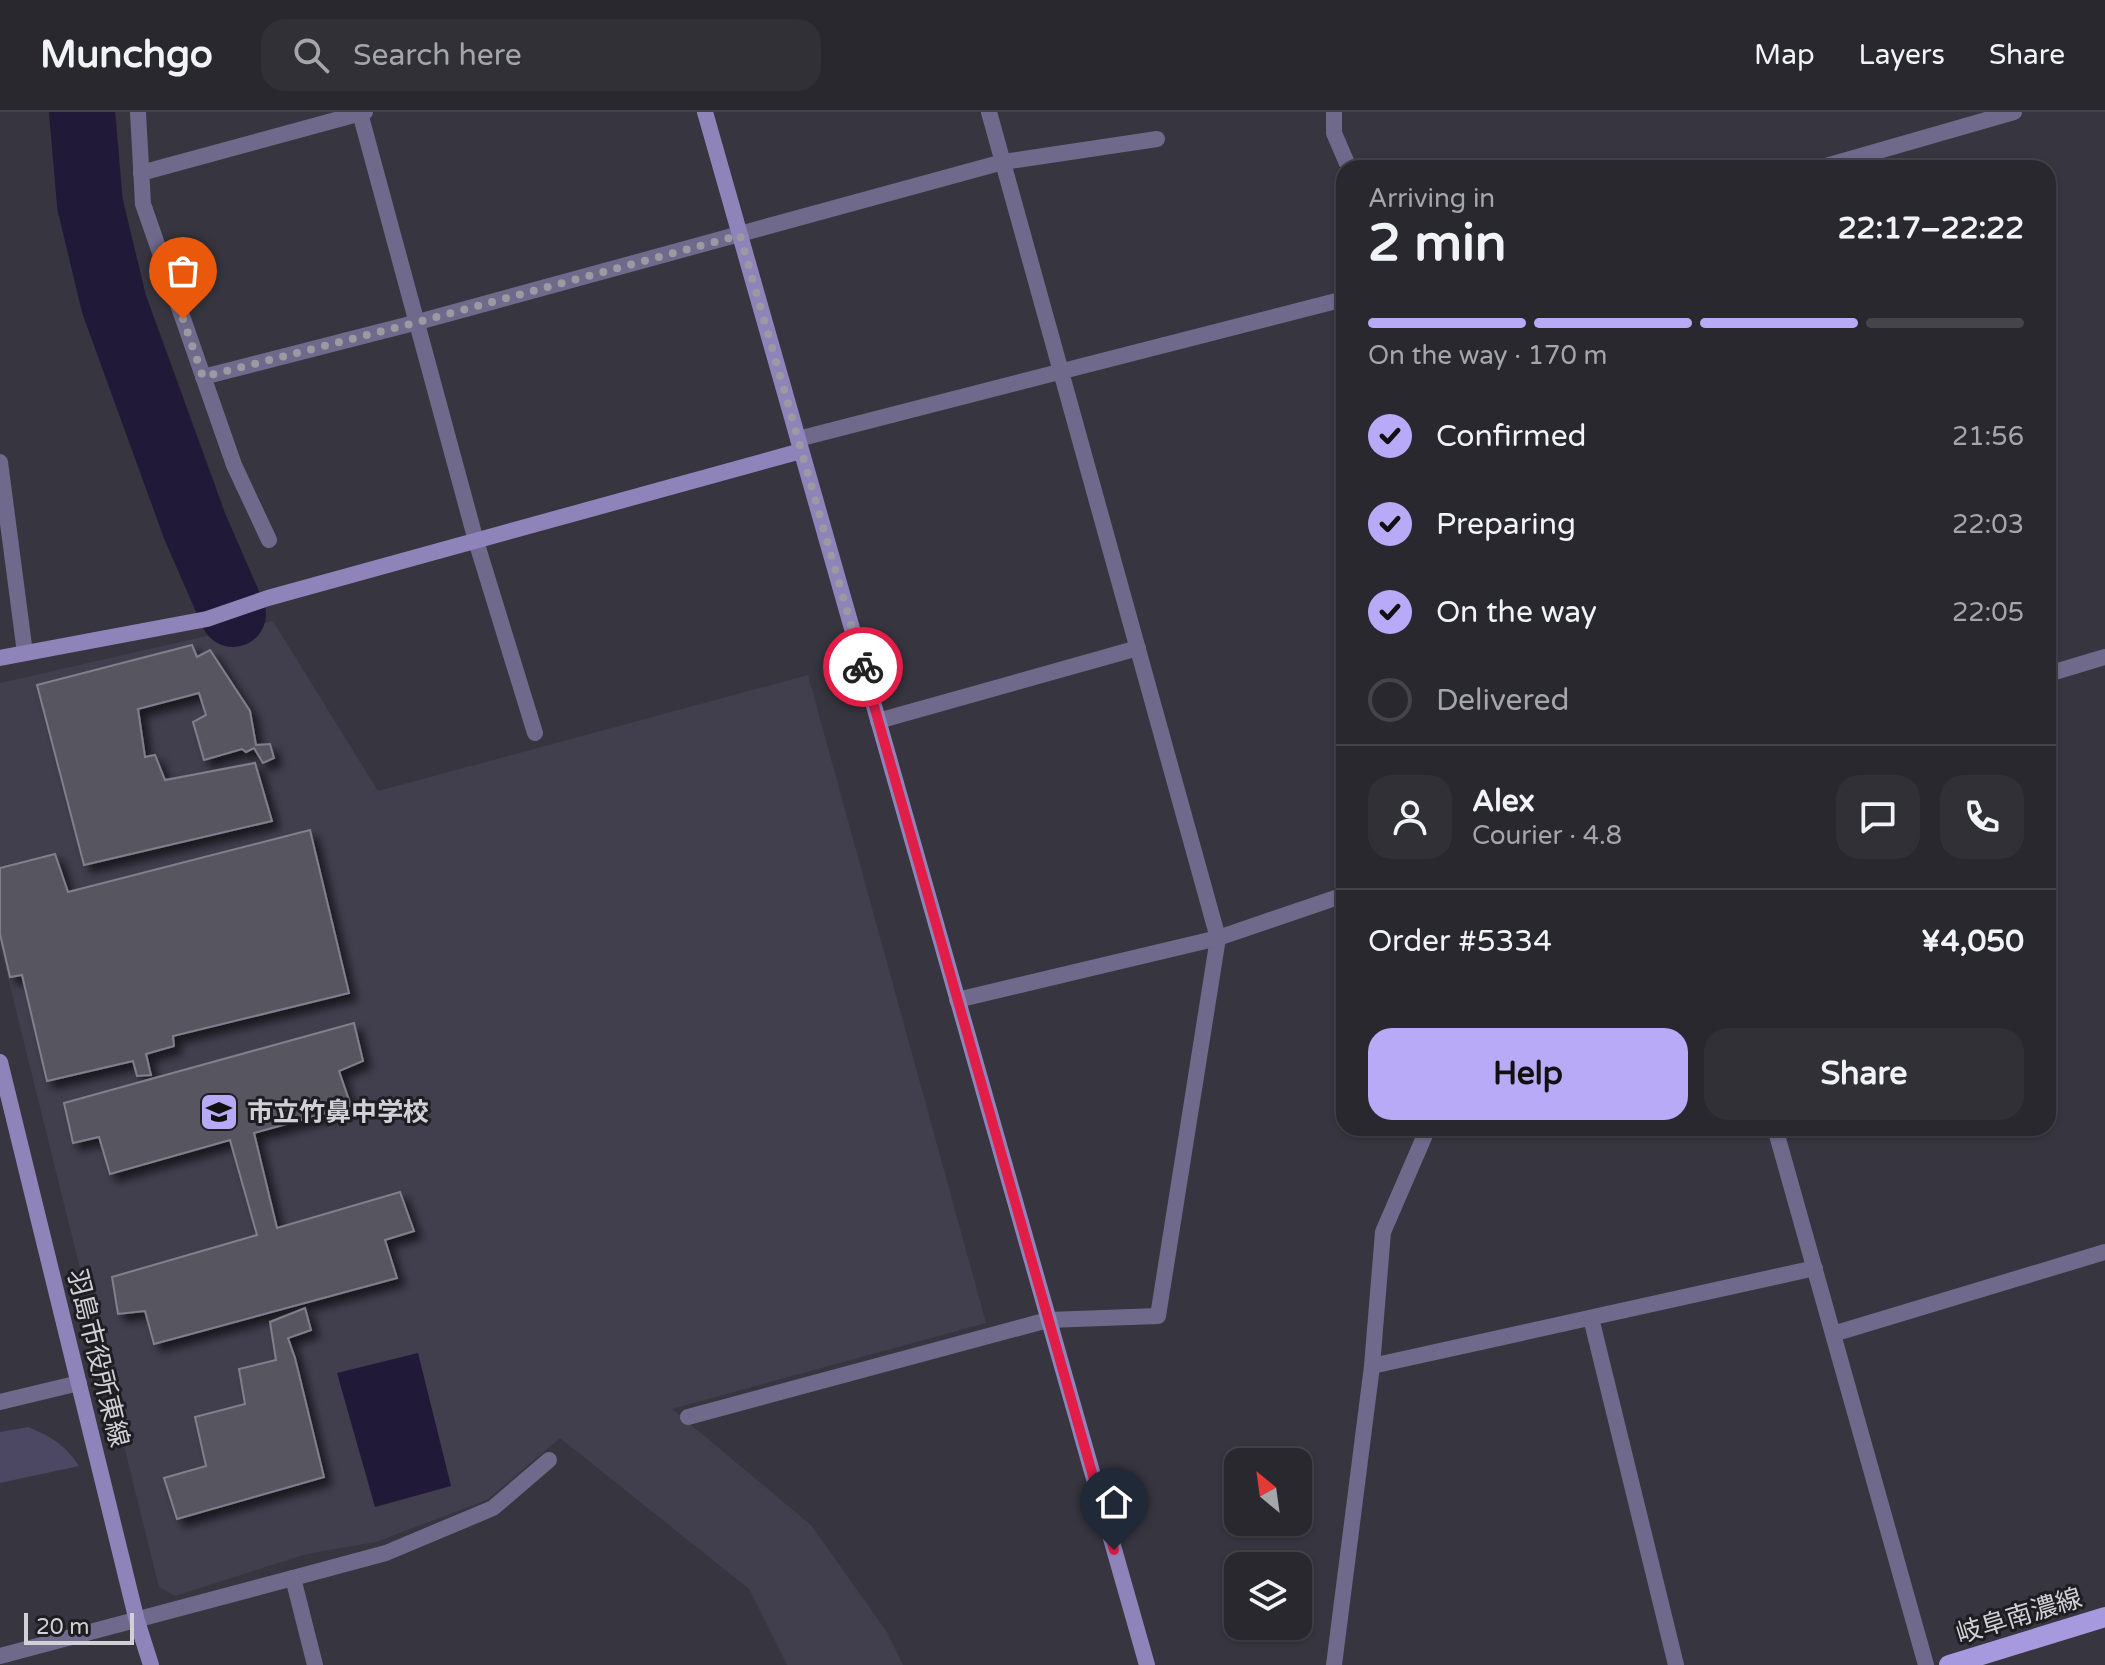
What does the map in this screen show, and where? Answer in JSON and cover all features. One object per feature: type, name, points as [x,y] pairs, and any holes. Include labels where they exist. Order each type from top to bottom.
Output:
[{"type":"main road","points":[[705,112],[1147,1665]]},
{"type":"main road","points":[[0,658],[207,619],[268,598],[476,541],[800,445]]},
{"type":"main road","name":"羽島市役所東線","points":[[0,1062],[137,1621],[151,1665]]},
{"type":"main road","name":"岐阜南濃線","points":[[1949,1665],[2105,1617]]},
{"type":"street","points":[[138,112],[143,204],[234,465],[269,540]]},
{"type":"street","points":[[141,173],[361,112],[476,541],[535,733]]},
{"type":"street","points":[[688,1417],[1048,1320],[1158,1316],[1218,938],[989,112]]},
{"type":"street","points":[[1334,112],[1334,133],[1346,160]]},
{"type":"street","points":[[1847,160],[2014,112]]},
{"type":"street","points":[[203,377],[418,322],[1003,162],[1157,139]]},
{"type":"street","points":[[800,445],[1062,371],[1336,301]]},
{"type":"street","points":[[0,462],[25,653]]},
{"type":"street","points":[[878,721],[1138,648]]},
{"type":"street","points":[[2056,672],[2105,657]]},
{"type":"street","points":[[957,1000],[1218,938],[1336,898]]},
{"type":"street","points":[[1334,1665],[1372,1366],[1383,1232],[1425,1136]]},
{"type":"street","points":[[1777,1136],[1926,1665]]},
{"type":"street","points":[[1833,1334],[2105,1252]]},
{"type":"street","points":[[1372,1366],[1815,1268]]},
{"type":"street","points":[[1591,1318],[1676,1665]]},
{"type":"street","points":[[0,1402],[79,1383]]},
{"type":"street","points":[[0,1656],[386,1553],[493,1508],[549,1460]]},
{"type":"street","points":[[293,1578],[315,1665]]},
{"type":"shaded area","points":[[273,621],[378,791],[808,675],[986,1323],[672,1409],[811,1525],[887,1632],[903,1665],[787,1665],[749,1589],[560,1438],[487,1500],[376,1542],[307,1554],[175,1596],[159,1587],[0,946],[0,683]]},
{"type":"shaded area","points":[[418,1353],[451,1486],[375,1507],[337,1373]]},
{"type":"shaded area","points":[[28,1427],[57,1442],[79,1466],[0,1483],[0,1432]]},
{"type":"building","points":[[192,645],[197,657],[210,650],[250,711],[256,745],[270,744],[274,758],[263,763],[254,748],[204,760],[193,722],[206,715],[199,693],[138,709],[145,757],[155,755],[165,780],[255,763],[272,821],[84,865],[37,685]]},
{"type":"building","points":[[310,830],[349,993],[173,1036],[174,1046],[146,1054],[151,1075],[137,1076],[133,1061],[47,1081],[22,975],[10,977],[0,934],[0,868],[55,854],[68,892]]},
{"type":"building","points":[[354,1023],[363,1061],[339,1071],[351,1106],[254,1133],[277,1228],[400,1192],[414,1231],[385,1240],[397,1278],[154,1344],[145,1311],[118,1314],[112,1277],[257,1235],[230,1140],[110,1174],[99,1137],[73,1143],[64,1103]]},
{"type":"building","points":[[305,1308],[311,1330],[288,1338],[324,1477],[177,1519],[164,1478],[206,1466],[195,1417],[245,1404],[239,1369],[276,1360],[270,1322]]},
{"type":"waterway","points":[[82,112],[90,204],[114,304],[195,527],[233,614]]},
{"type":"way so far","points":[[183,319],[203,377],[740,235],[863,667]]},
{"type":"place","name":"市立竹鼻中学校","points":[[219,1112]]},
{"type":"route","points":[[863,667],[1114,1550]]}]
